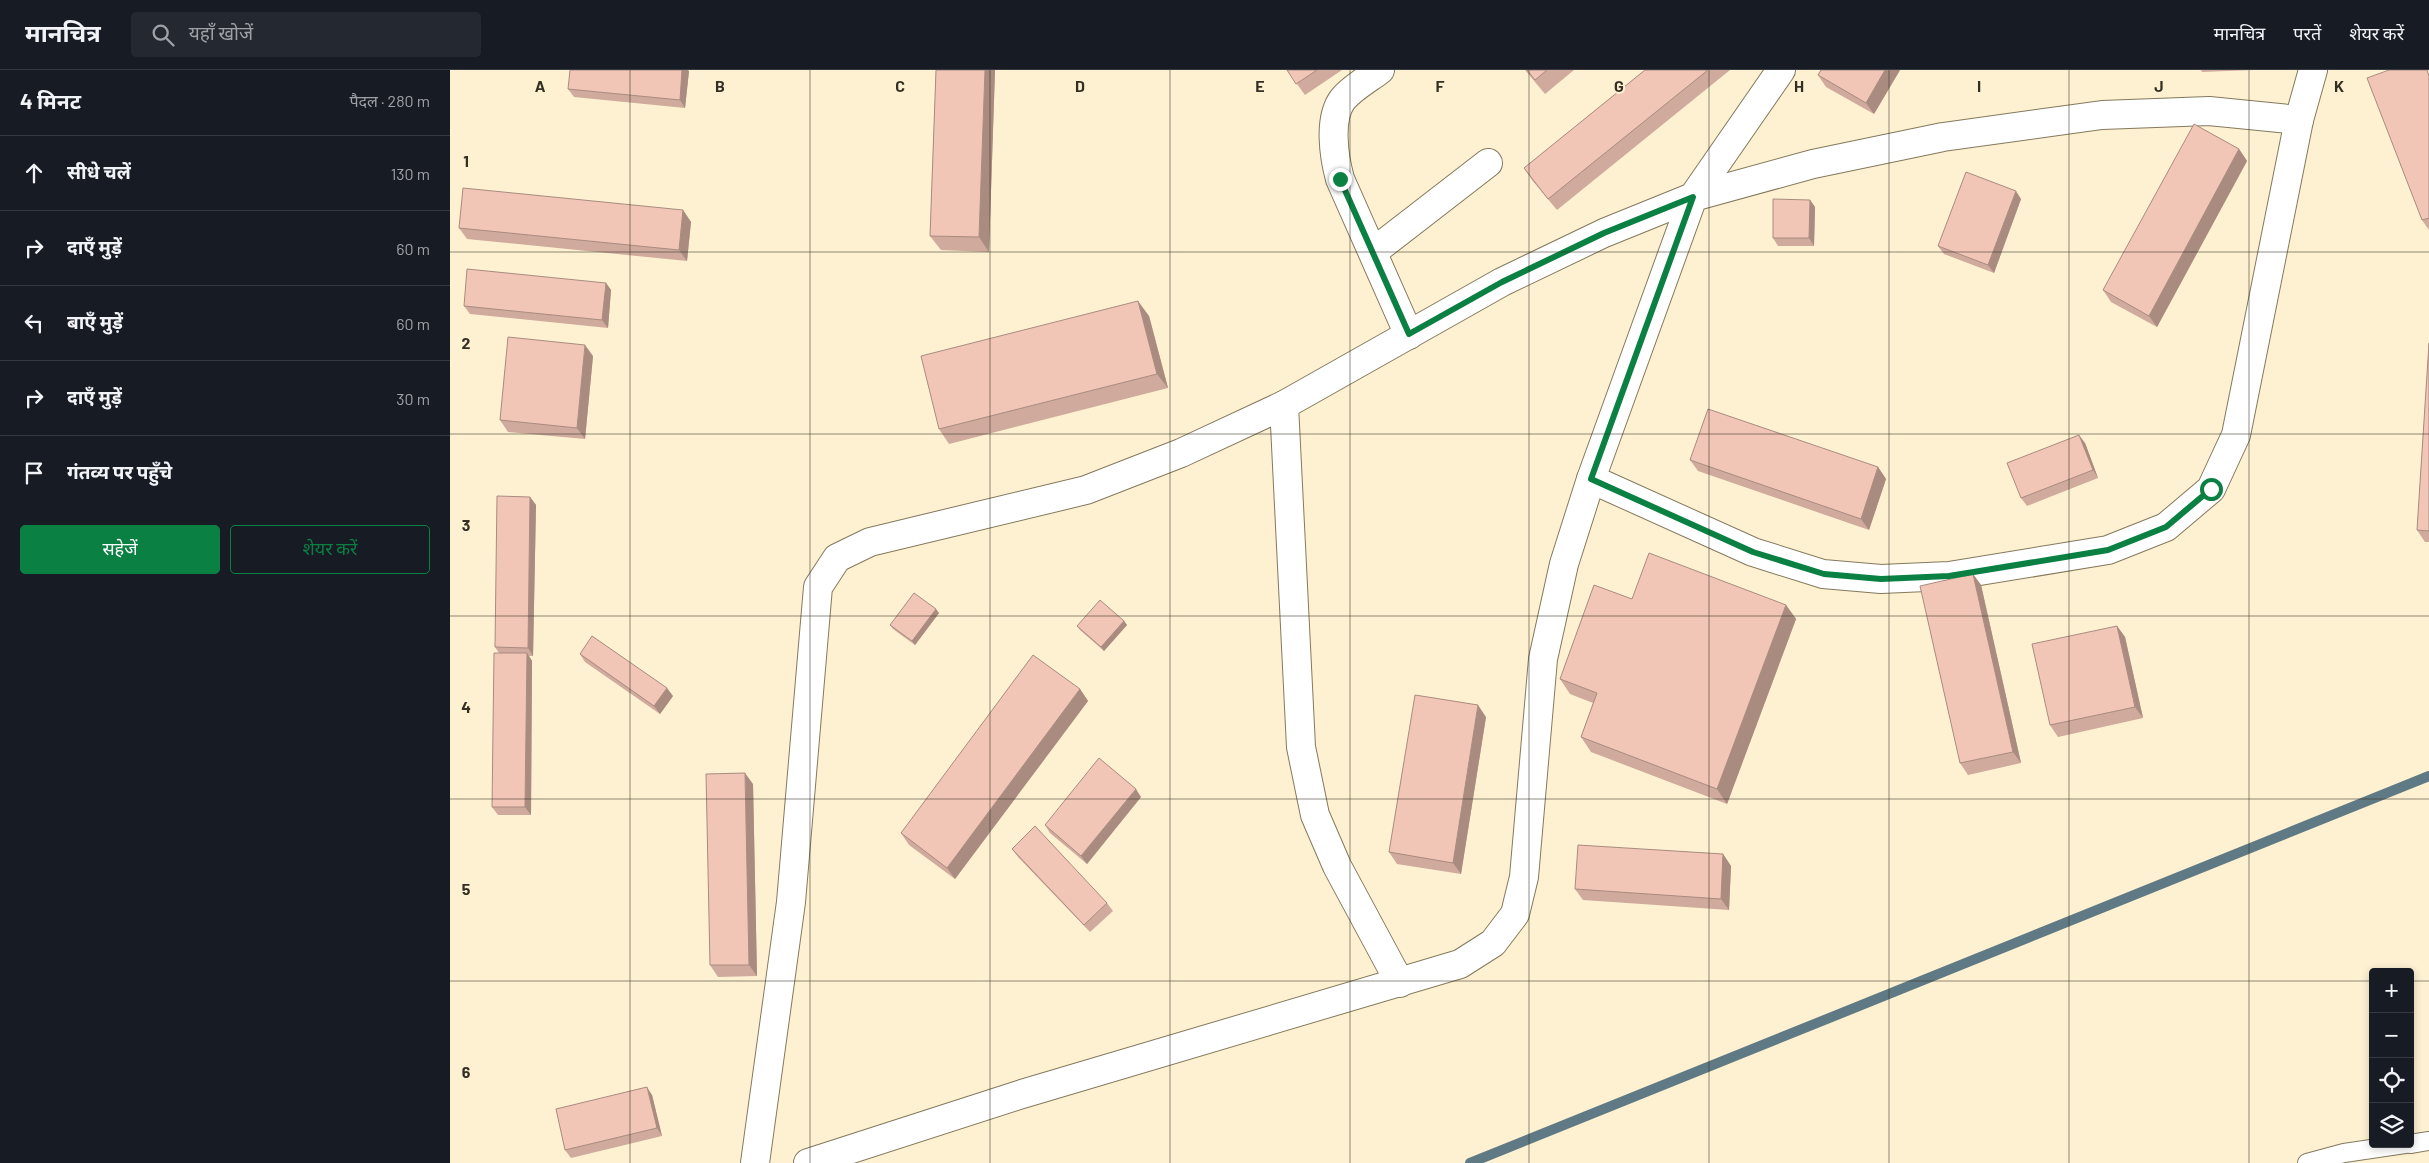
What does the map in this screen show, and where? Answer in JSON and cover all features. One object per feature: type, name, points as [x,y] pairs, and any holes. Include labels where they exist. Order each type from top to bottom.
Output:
[{"type":"street","points":[[1380,70],[1343,100],[1335,124],[1333,153],[1340,179],[1409,334]]},
{"type":"street","points":[[808,1163],[1022,1094],[1460,964],[1493,943],[1515,914],[1524,877],[1543,659],[1564,564],[1591,479],[1693,197],[1781,70]]},
{"type":"street","points":[[1591,479],[1753,552],[1824,574],[1881,579],[1949,576],[2108,550],[2166,527],[2211,489],[2236,435],[2299,120],[2312,70]]},
{"type":"street","points":[[755,1163],[791,902],[818,587],[837,558],[870,542],[1086,490],[1181,453],[1284,405],[1502,282],[1604,233],[1693,197],[1813,164],[1943,137],[2102,115],[2209,111],[2299,120]]},
{"type":"street","points":[[1372,252],[1488,163]]},
{"type":"street","points":[[1284,405],[1301,747],[1315,815],[1337,866],[1400,983]]},
{"type":"lane","points":[[2414,1143],[2429,1141]]},
{"type":"lane","points":[[2307,1163],[2344,1153],[2378,1148]]},
{"type":"building","points":[[570,70],[682,70],[680,100],[568,89]]},
{"type":"building","points":[[936,70],[985,70],[979,237],[930,236]]},
{"type":"building","points":[[1287,70],[1317,70],[1296,84]]},
{"type":"building","points":[[1527,70],[1547,70],[1535,80]]},
{"type":"building","points":[[1645,70],[1708,70],[1548,199],[1524,168]]},
{"type":"building","points":[[1821,70],[1885,70],[1866,103],[1818,75]]},
{"type":"building","points":[[2389,70],[2427,70],[2429,76],[2429,218],[2422,220],[2367,78]]},
{"type":"building","points":[[2194,124],[2239,149],[2149,316],[2103,290]]},
{"type":"building","points":[[1966,172],[2016,191],[1988,265],[1938,246]]},
{"type":"building","points":[[463,188],[683,210],[679,250],[459,228]]},
{"type":"building","points":[[1773,199],[1810,200],[1809,238],[1773,238]]},
{"type":"building","points":[[467,269],[606,283],[602,320],[464,306]]},
{"type":"building","points":[[1138,301],[1157,374],[939,429],[921,356]]},
{"type":"building","points":[[508,337],[585,345],[577,428],[500,420]]},
{"type":"building","points":[[2429,343],[2429,531],[2417,530]]},
{"type":"building","points":[[1708,409],[1878,467],[1861,519],[1690,460]]},
{"type":"building","points":[[2079,435],[2093,470],[2021,498],[2007,463]]},
{"type":"building","points":[[497,496],[530,497],[528,648],[495,647]]},
{"type":"building","points":[[1649,553],[1786,605],[1717,789],[1581,737],[1597,693],[1560,679],[1594,585],[1632,599]]},
{"type":"building","points":[[1973,574],[2013,752],[1960,763],[1920,586]]},
{"type":"building","points":[[914,593],[936,609],[912,641],[890,625]]},
{"type":"building","points":[[1100,600],[1124,621],[1101,647],[1077,626]]},
{"type":"building","points":[[2117,626],[2135,707],[2050,725],[2032,644]]},
{"type":"building","points":[[592,636],[667,688],[654,706],[580,654]]},
{"type":"building","points":[[494,653],[527,653],[525,807],[492,807]]},
{"type":"building","points":[[1033,655],[1080,689],[947,868],[901,833]]},
{"type":"building","points":[[1415,695],[1478,705],[1453,863],[1389,852]]},
{"type":"building","points":[[1099,758],[1136,789],[1081,856],[1045,825]]},
{"type":"building","points":[[745,773],[749,965],[710,965],[706,774]]},
{"type":"building","points":[[1035,826],[1107,903],[1084,925],[1012,849]]},
{"type":"building","points":[[1578,845],[1723,854],[1721,899],[1575,889]]},
{"type":"building","points":[[647,1087],[657,1128],[565,1150],[556,1109]]},
{"type":"waterway","points":[[1470,1163],[2429,776]]},
{"type":"route","points":[[1340,179],[1409,334],[1502,282],[1604,233],[1693,197],[1591,479],[1753,552],[1824,574],[1881,579],[1949,576],[2108,550],[2166,527],[2211,489]]}]
